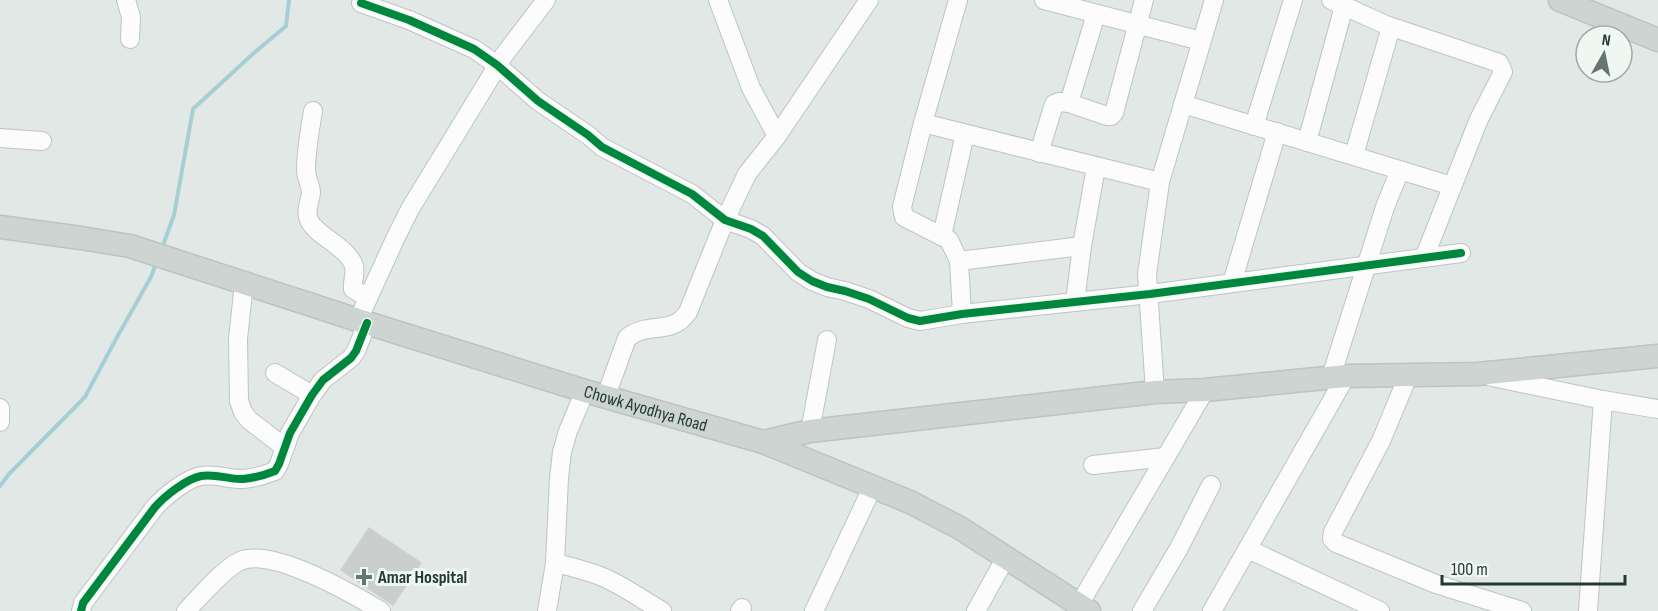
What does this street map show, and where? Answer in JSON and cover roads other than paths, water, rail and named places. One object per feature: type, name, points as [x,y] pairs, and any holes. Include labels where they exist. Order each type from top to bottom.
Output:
[{"type":"main road","points":[[1560,0],[1658,40]]},
{"type":"main road","name":"Chowk Ayodhya Road","points":[[0,227],[130,246],[362,321],[763,442],[910,502],[1006,557],[1084,608]]},
{"type":"main road","points":[[763,442],[810,431],[1155,392],[1205,390],[1338,376],[1478,374],[1658,356]]},
{"type":"street","points":[[126,0],[131,17],[130,39]]},
{"type":"street","points":[[81,611],[83,603],[163,497],[200,476],[243,479],[275,471],[290,433],[312,395],[323,380],[356,351],[368,298],[410,209],[497,65],[546,0]]},
{"type":"street","points":[[718,0],[751,88],[777,136]]},
{"type":"street","points":[[547,611],[555,563],[562,452],[568,431],[596,393],[627,338],[634,332],[673,326],[682,321],[688,312],[725,220],[747,174],[777,136],[869,0]]},
{"type":"street","points":[[958,0],[923,123],[902,213],[904,217],[949,240],[959,261],[963,314]]},
{"type":"street","points":[[1044,0],[1202,41]]},
{"type":"street","points":[[1039,153],[1054,104],[1069,103],[1107,116],[1111,116],[1114,112],[1144,0]]},
{"type":"street","points":[[1155,392],[1147,274],[1160,182],[1214,0]]},
{"type":"street","points":[[1254,126],[1293,0]]},
{"type":"street","points":[[361,3],[409,20],[474,49],[497,65],[538,101],[602,147],[692,194],[725,220],[751,229],[763,237],[798,272],[819,284],[869,299],[908,318],[920,321],[963,314],[1150,294],[1461,253]]},
{"type":"street","points":[[1307,142],[1337,3],[1391,27],[1499,63],[1503,72],[1479,119],[1424,258]]},
{"type":"street","points":[[1069,103],[1096,14]]},
{"type":"street","points":[[1354,155],[1391,27]]},
{"type":"street","points":[[1183,104],[1452,186]]},
{"type":"street","points":[[314,111],[307,150],[306,176],[311,191],[308,217],[312,225],[337,245],[351,260],[355,269],[353,289],[368,298]]},
{"type":"street","points":[[923,123],[1160,182]]},
{"type":"street","points":[[1232,283],[1277,132]]},
{"type":"street","points":[[942,236],[964,134]]},
{"type":"street","points":[[0,138],[42,141]]},
{"type":"street","points":[[1076,302],[1082,246],[1096,167]]},
{"type":"street","points":[[1212,611],[1248,549],[1338,376],[1338,360],[1366,265],[1400,170]]},
{"type":"street","points":[[959,261],[1082,246]]},
{"type":"street","points":[[244,283],[238,339],[239,401],[249,420],[284,447]]},
{"type":"street","points":[[810,431],[827,340]]},
{"type":"street","points":[[275,373],[312,395]]},
{"type":"street","points":[[1478,374],[1658,409]]},
{"type":"street","points":[[1408,376],[1381,441],[1333,532],[1332,539],[1335,543],[1426,580],[1479,605],[1522,611]]},
{"type":"street","points":[[1084,608],[1205,390]]},
{"type":"street","points":[[1588,611],[1603,400]]},
{"type":"street","points":[[0,408],[0,422]]},
{"type":"street","points":[[1093,465],[1166,457]]},
{"type":"street","points":[[1142,611],[1179,548],[1210,485]]},
{"type":"street","points":[[814,611],[873,486]]},
{"type":"street","points":[[1248,549],[1380,611]]},
{"type":"street","points":[[976,611],[1006,557]]},
{"type":"street","points":[[186,611],[231,568],[240,561],[250,559],[263,560],[302,571],[349,592],[381,611]]},
{"type":"street","points":[[555,563],[578,568],[603,578],[632,603],[662,611]]},
{"type":"waterway","points":[[162,248],[174,215],[193,109],[286,26],[289,0]]},
{"type":"waterway","points":[[0,486],[85,397],[151,277],[156,263]]},
{"type":"place","name":"Amar Hospital","points":[[364,577]]}]
